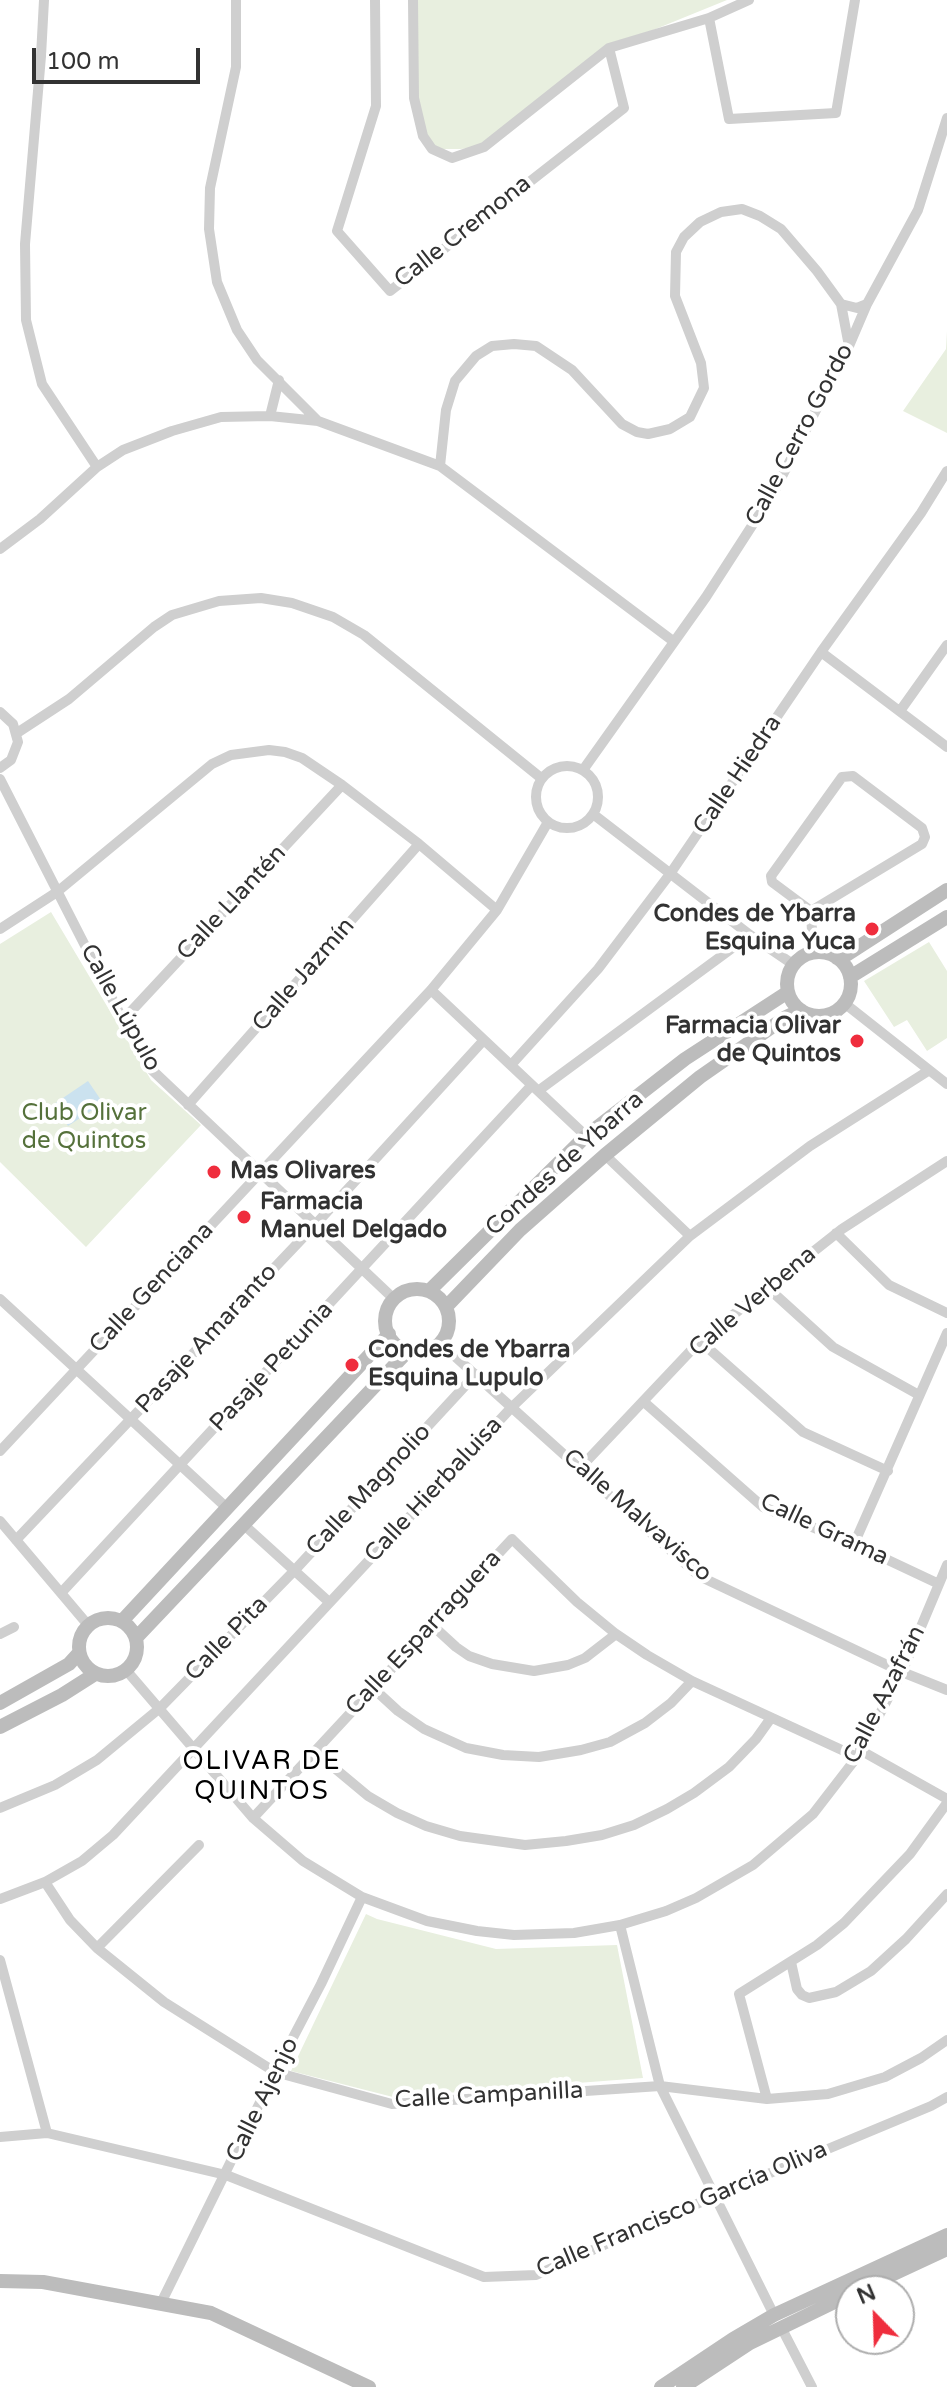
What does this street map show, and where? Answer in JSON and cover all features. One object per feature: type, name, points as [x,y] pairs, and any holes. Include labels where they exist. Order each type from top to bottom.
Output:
[{"type":"main road","points":[[837,958],[947,890]]},
{"type":"main road","points":[[850,977],[947,917]]},
{"type":"main road","points":[[813,953],[830,954],[837,958],[850,977],[851,988],[842,1006],[826,1015],[801,1010],[788,992],[787,982],[794,965],[799,959],[813,953]]},
{"type":"main road","name":"Condes de Ybarra","points":[[429,1291],[586,1136],[685,1059],[788,992]]},
{"type":"main road","name":"Condes de Ybarra","points":[[446,1307],[520,1230],[605,1155],[700,1077],[786,1017],[801,1010]]},
{"type":"main road","points":[[410,1290],[429,1291],[442,1300],[449,1324],[440,1343],[427,1351],[408,1351],[393,1342],[386,1316],[394,1299],[410,1290]]},
{"type":"main road","points":[[122,1621],[389,1334]]},
{"type":"main road","points":[[136,1638],[408,1351]]},
{"type":"main road","points":[[104,1617],[122,1621],[136,1638],[136,1655],[126,1670],[111,1676],[95,1674],[82,1661],[79,1653],[81,1633],[88,1625],[104,1617]]},
{"type":"main road","points":[[0,1703],[69,1664],[79,1653]]},
{"type":"main road","points":[[0,1727],[95,1674]]},
{"type":"main road","points":[[683,2387],[777,2321],[947,2235]]},
{"type":"main road","points":[[891,2275],[947,2249]]},
{"type":"main road","points":[[0,2281],[43,2282],[211,2313],[369,2387]]},
{"type":"main road","points":[[661,2387],[733,2339],[835,2300]]},
{"type":"street","points":[[44,0],[25,244],[26,320],[42,384],[97,467]]},
{"type":"street","points":[[236,0],[236,67],[210,188],[209,229],[217,282],[237,330],[257,360],[318,421]]},
{"type":"street","name":"Calle Cremona","points":[[375,0],[376,106],[337,231],[390,291],[624,108],[609,48]]},
{"type":"street","points":[[413,0],[414,98],[423,136],[432,149],[452,158],[484,147],[609,48],[709,18],[749,0]]},
{"type":"street","points":[[709,18],[729,119],[836,113],[855,0]]},
{"type":"street","name":"Calle Cerro Gordo","points":[[583,770],[706,597],[775,490],[849,346],[867,304],[918,210],[947,118]]},
{"type":"street","points":[[440,466],[446,410],[455,381],[476,356],[492,346],[536,346],[572,370],[622,424],[637,432],[648,434],[670,429],[690,417],[704,388],[701,363],[675,296],[676,252],[684,237],[700,222],[721,212],[742,209],[781,229],[841,304],[849,346]]},
{"type":"street","points":[[841,304],[857,308],[867,304]]},
{"type":"street","points":[[270,416],[279,380]]},
{"type":"street","points":[[0,549],[40,519],[97,467],[123,450],[221,417],[270,416],[318,421],[440,466],[673,641]]},
{"type":"street","name":"Calle Hiedra","points":[[511,1065],[598,969],[670,874],[947,471]]},
{"type":"street","points":[[17,733],[69,699],[172,615],[219,601],[261,598],[292,603],[333,617],[364,635],[541,778]]},
{"type":"street","points":[[900,711],[947,645]]},
{"type":"street","points":[[821,652],[947,747]]},
{"type":"street","points":[[0,712],[17,733],[11,760],[0,768]]},
{"type":"street","points":[[0,929],[57,892],[212,764],[231,755],[269,750],[302,758],[342,785],[419,844],[497,910]]},
{"type":"street","points":[[575,766],[583,770],[596,785],[597,805],[593,814],[577,826],[567,828],[548,822],[537,806],[535,796],[541,778],[556,767],[575,766]]},
{"type":"street","points":[[853,776],[922,828],[925,837],[922,844],[811,911],[772,882],[771,876],[842,777],[853,776]]},
{"type":"street","name":"Calle Lúpulo","points":[[0,779],[151,1069],[394,1299]]},
{"type":"street","name":"Calle Llantén","points":[[123,1020],[342,785]]},
{"type":"street","points":[[593,814],[750,935],[794,965]]},
{"type":"street","name":"Calle Genciana","points":[[0,1451],[431,990],[497,910],[548,822]]},
{"type":"street","name":"Calle Jazmín","points":[[188,1105],[419,844]]},
{"type":"street","points":[[811,911],[813,953]]},
{"type":"street","name":"Pasaje Petunia","points":[[61,1593],[535,1088],[750,935]]},
{"type":"street","points":[[431,990],[586,1136]]},
{"type":"street","points":[[842,1006],[848,1006],[947,1084]]},
{"type":"street","name":"Pasaje Amaranto","points":[[16,1540],[315,1225],[483,1041]]},
{"type":"street","name":"Calle Hierbaluisa","points":[[0,1899],[45,1882],[82,1861],[113,1835],[511,1408],[690,1236],[810,1146],[928,1071]]},
{"type":"street","points":[[605,1155],[690,1236]]},
{"type":"street","name":"Calle Verbena","points":[[580,1468],[700,1341],[836,1233],[947,1161]]},
{"type":"street","points":[[836,1233],[889,1285],[947,1313]]},
{"type":"street","points":[[768,1288],[833,1347],[919,1395]]},
{"type":"street","points":[[3,1307],[78,1369],[227,1508]]},
{"type":"street","points":[[854,1544],[947,1333]]},
{"type":"street","points":[[700,1341],[803,1432],[888,1471]]},
{"type":"street","name":"Calle Malvavisco","points":[[440,1343],[699,1576],[902,1672],[947,1690]]},
{"type":"street","name":"Calle Magnolio","points":[[294,1571],[476,1374]]},
{"type":"street","name":"Calle Grama","points":[[644,1402],[763,1507],[854,1544],[939,1584]]},
{"type":"street","points":[[0,1521],[88,1625]]},
{"type":"street","points":[[243,1524],[329,1602]]},
{"type":"street","name":"Calle Esparraguera","points":[[253,1818],[512,1539],[577,1602],[616,1634],[692,1681],[771,1718],[858,1753],[947,1801]]},
{"type":"street","name":"Calle Azafrán","points":[[126,1670],[253,1818],[303,1861],[362,1897],[427,1921],[477,1931],[544,1935],[620,1925],[696,1898],[753,1865],[813,1814],[858,1753],[902,1672],[947,1565]]},
{"type":"street","name":"Calle Pita","points":[[0,1808],[55,1785],[97,1760],[160,1708],[294,1571]]},
{"type":"street","points":[[432,1625],[469,1656],[492,1664],[534,1671],[568,1665],[585,1658],[616,1634]]},
{"type":"street","points":[[0,1634],[14,1627]]},
{"type":"street","points":[[373,1688],[424,1729],[466,1748],[503,1755],[539,1757],[610,1742],[645,1723],[671,1703],[692,1681]]},
{"type":"street","points":[[314,1751],[368,1796],[416,1822],[460,1836],[525,1845],[602,1835],[634,1825],[667,1809],[729,1767],[771,1718]]},
{"type":"street","points":[[767,2099],[739,1994],[791,1962],[844,1923],[910,1854],[947,1801]]},
{"type":"street","points":[[97,1948],[199,1845]]},
{"type":"street","name":"Calle Campanilla","points":[[45,1882],[70,1920],[97,1948],[164,2002],[275,2072],[392,2104],[660,2086],[767,2099],[828,2094],[885,2077],[947,2040]]},
{"type":"street","points":[[791,1962],[797,1989],[802,1995],[809,1998],[836,1992],[871,1971],[906,1939],[947,1894]]},
{"type":"street","name":"Calle Ajenjo","points":[[161,2303],[362,1897]]},
{"type":"street","points":[[620,1925],[660,2086],[812,2387]]},
{"type":"street","points":[[0,1960],[47,2133]]},
{"type":"street","name":"Calle Francisco García Oliva","points":[[0,2137],[47,2133],[226,2175],[484,2277],[536,2275],[947,2097]]},
{"type":"green space","points":[[413,0],[727,0],[609,48],[484,147],[432,149],[414,98]]},
{"type":"green space","points":[[947,331],[947,433],[903,411],[946,349]]},
{"type":"green space","name":"Club Olivar de Quintos","points":[[51,912],[151,1080],[201,1125],[86,1247],[0,1162],[0,944]]},
{"type":"green space","points":[[929,942],[947,971],[947,1038],[927,1051],[907,1020],[894,1027],[864,981]]},
{"type":"green space","points":[[366,1914],[496,1949],[617,1945],[643,2078],[393,2097],[291,2071]]},
{"type":"water","points":[[88,1081],[103,1103],[68,1126],[54,1104]]},
{"type":"place","name":"Condes de Ybarra Esquina Yuca","points":[[872,929]]},
{"type":"place","name":"Farmacia Olivar de Quintos","points":[[857,1041]]},
{"type":"place","name":"Mas Olivares","points":[[214,1172]]},
{"type":"place","name":"Farmacia Manuel Delgado","points":[[244,1217]]},
{"type":"place","name":"Condes de Ybarra Esquina Lupulo","points":[[352,1365]]},
{"type":"district","name":"OLIVAR DE QUINTOS","points":[[262,1777]]}]
